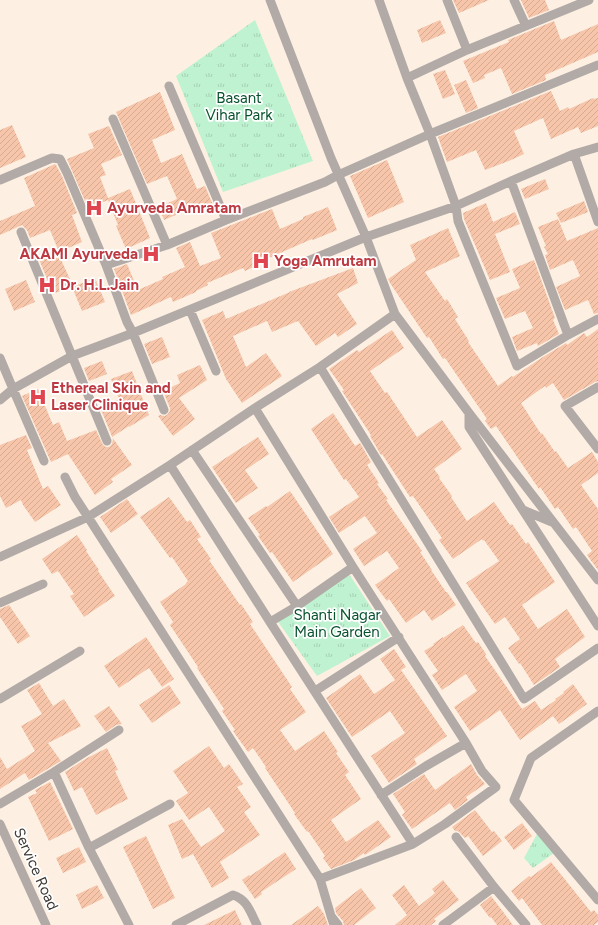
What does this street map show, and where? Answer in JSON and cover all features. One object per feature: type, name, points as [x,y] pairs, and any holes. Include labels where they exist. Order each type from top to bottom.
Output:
[{"type":"street","points":[[270,0],[331,158],[366,237],[396,314],[469,413],[598,580]]},
{"type":"street","points":[[378,0],[430,134],[456,206],[458,221],[517,366],[568,335],[598,319]]},
{"type":"street","points":[[447,0],[467,50]]},
{"type":"street","points":[[514,0],[526,26]]},
{"type":"street","points":[[407,78],[467,50],[586,1]]},
{"type":"street","points":[[106,265],[167,245],[226,220],[325,182],[430,134],[598,65]]},
{"type":"street","points":[[169,86],[226,220]]},
{"type":"street","points":[[113,119],[167,245]]},
{"type":"street","points":[[0,400],[13,389],[72,356],[190,310],[366,237],[456,206],[574,154],[598,147]]},
{"type":"street","points":[[574,154],[598,222]]},
{"type":"street","points":[[0,180],[52,158],[60,159],[106,265],[127,322],[133,333],[164,410]]},
{"type":"street","points":[[511,181],[568,335]]},
{"type":"street","points":[[21,232],[107,441]]},
{"type":"street","points":[[190,310],[216,371]]},
{"type":"street","points":[[0,557],[88,517],[320,367],[396,314]]},
{"type":"street","points":[[0,358],[44,461]]},
{"type":"street","points":[[320,367],[524,699],[598,648]]},
{"type":"street","points":[[598,387],[565,406],[598,450]]},
{"type":"street","points":[[255,408],[353,567],[466,743],[482,771],[496,787],[445,824],[413,844],[320,879]]},
{"type":"street","points":[[469,413],[469,426],[598,626]]},
{"type":"street","points":[[192,450],[297,606]]},
{"type":"street","points":[[170,465],[413,844]]},
{"type":"street","points":[[65,477],[75,497],[320,879],[334,925]]},
{"type":"street","points":[[523,510],[554,522]]},
{"type":"street","points":[[270,622],[297,606],[353,567]]},
{"type":"street","points":[[0,603],[43,584]]},
{"type":"street","points":[[315,691],[399,637]]},
{"type":"street","points":[[0,699],[80,651]]},
{"type":"street","points":[[598,712],[532,758],[514,800],[598,900]]},
{"type":"street","points":[[0,804],[54,772],[118,730]]},
{"type":"street","points":[[381,795],[426,766],[466,743]]},
{"type":"street","points":[[54,772],[89,848],[129,925]]},
{"type":"street","points":[[89,848],[170,804]]},
{"type":"street","name":"Service Road","points":[[0,824],[46,925]]},
{"type":"street","points":[[456,837],[526,925]]},
{"type":"street","points":[[443,925],[494,886]]},
{"type":"street","points":[[176,925],[233,895],[241,898],[245,903],[256,925]]},
{"type":"street","points":[[331,916],[338,925]]},
{"type":"green space","name":"Basant Vihar Park","points":[[255,20],[313,161],[223,192],[176,76]]},
{"type":"green space","name":"Shanti Nagar Main Garden","points":[[349,574],[390,636],[317,676],[276,619]]},
{"type":"green space","points":[[537,834],[554,853],[533,868],[524,858]]},
{"type":"building","points":[[453,0],[489,0],[459,13]]},
{"type":"building","points":[[521,0],[545,0],[549,10],[529,18]]},
{"type":"building","points":[[440,20],[446,33],[422,43],[417,30]]},
{"type":"building","points":[[554,21],[561,40],[598,24],[598,52],[545,75],[546,80],[512,94],[501,68],[484,75],[485,78],[473,83],[463,61]]},
{"type":"building","points":[[445,70],[455,94],[443,99],[433,74]]},
{"type":"building","points":[[466,80],[478,108],[466,113],[454,85]]},
{"type":"building","points":[[551,91],[560,111],[568,107],[569,109],[593,98],[598,98],[598,126],[581,133],[578,127],[551,139],[543,118],[514,131],[524,154],[511,160],[485,170],[476,150],[447,162],[438,137]]},
{"type":"building","points":[[160,92],[175,130],[152,140],[161,163],[182,154],[197,189],[205,186],[213,205],[194,213],[192,208],[164,220],[159,207],[177,199],[167,176],[147,184],[116,112]]},
{"type":"building","points":[[12,125],[26,157],[0,168],[0,130]]},
{"type":"building","points":[[109,126],[122,155],[101,164],[106,175],[100,177],[108,198],[130,189],[150,238],[126,249],[116,226],[118,225],[108,200],[88,208],[67,159],[94,148],[88,134]]},
{"type":"building","points":[[387,160],[404,202],[368,218],[350,176]]},
{"type":"building","points":[[55,164],[62,176],[77,213],[72,215],[82,242],[59,252],[50,230],[30,238],[27,230],[22,225],[0,235],[0,221],[35,206],[24,178]]},
{"type":"building","points":[[545,179],[549,189],[525,199],[521,189]]},
{"type":"building","points":[[584,201],[588,212],[561,223],[556,213]]},
{"type":"building","points":[[486,203],[493,222],[515,212],[520,224],[495,234],[510,272],[490,280],[464,219],[463,213]]},
{"type":"building","points":[[328,207],[337,230],[264,260],[265,262],[245,271],[243,268],[207,283],[208,285],[196,292],[173,302],[171,297],[131,315],[114,269],[127,264],[138,290],[185,267],[176,248],[190,242],[200,266],[221,258],[211,233],[272,209],[280,229],[303,219],[303,217]]},
{"type":"building","points":[[558,219],[567,241],[598,228],[598,313],[594,314],[588,300],[565,310],[556,287],[580,276],[573,260],[550,270],[545,255],[548,254],[544,247],[546,246],[538,227]]},
{"type":"building","points":[[448,228],[460,256],[425,272],[445,301],[447,299],[458,317],[455,319],[469,341],[468,342],[498,386],[566,343],[567,345],[584,333],[587,337],[598,329],[598,381],[564,400],[553,383],[546,388],[545,386],[521,403],[541,434],[542,433],[568,468],[592,452],[598,462],[598,473],[581,485],[598,509],[598,570],[587,555],[592,551],[576,527],[573,529],[558,507],[555,509],[540,487],[539,489],[496,426],[491,429],[485,421],[487,419],[445,358],[443,359],[429,337],[427,338],[388,279],[416,260],[410,245]]},
{"type":"building","points":[[57,251],[73,286],[53,294],[39,259]]},
{"type":"building","points":[[534,260],[555,318],[553,320],[559,334],[538,346],[537,343],[517,351],[512,337],[533,328],[525,311],[505,319],[496,298],[520,288],[512,269]]},
{"type":"building","points":[[353,268],[358,283],[337,294],[357,324],[338,337],[335,333],[316,346],[298,321],[272,332],[267,321],[233,336],[246,367],[266,353],[282,376],[242,403],[226,379],[202,320],[223,311],[226,319],[289,292]]},
{"type":"building","points":[[95,278],[105,302],[82,311],[72,287]]},
{"type":"building","points":[[26,280],[35,302],[14,311],[5,289]]},
{"type":"building","points":[[392,330],[404,348],[370,371],[385,393],[387,392],[417,437],[442,420],[462,449],[434,469],[467,521],[494,502],[510,525],[512,524],[526,544],[528,542],[555,582],[522,605],[538,629],[567,609],[585,637],[555,659],[560,667],[534,685],[508,648],[520,639],[505,617],[495,624],[466,583],[499,561],[482,539],[453,559],[439,540],[442,538],[413,496],[410,497],[382,454],[381,455],[370,436],[371,435],[342,391],[344,390],[329,369],[357,350],[359,352]]},
{"type":"building","points":[[162,337],[170,357],[152,364],[144,344]]},
{"type":"building","points":[[102,361],[107,374],[89,381],[84,368]]},
{"type":"building","points":[[200,365],[207,380],[179,398],[195,419],[173,436],[158,416],[167,415],[170,411],[163,391],[180,383],[177,375]]},
{"type":"building","points":[[132,371],[149,415],[112,437],[100,407],[119,399],[111,379]]},
{"type":"building","points":[[38,389],[53,425],[59,422],[67,441],[96,430],[103,445],[109,447],[112,444],[113,439],[132,465],[111,479],[113,482],[95,495],[68,454],[51,462],[22,396]]},
{"type":"building","points":[[333,413],[355,446],[360,443],[371,462],[367,465],[379,483],[377,484],[388,499],[386,500],[422,551],[420,552],[431,570],[456,605],[432,621],[424,610],[406,623],[389,599],[387,601],[375,585],[399,568],[387,551],[364,566],[353,549],[377,533],[365,516],[339,533],[329,517],[359,497],[346,479],[344,480],[311,429]]},
{"type":"building","points":[[26,435],[32,448],[27,450],[43,489],[48,486],[61,505],[35,522],[21,500],[6,508],[0,496],[0,445]]},
{"type":"building","points":[[258,437],[269,454],[245,470],[258,488],[236,503],[212,467]]},
{"type":"building","points":[[290,491],[333,554],[293,582],[272,552],[270,553],[258,536],[260,535],[248,518]]},
{"type":"building","points":[[169,497],[187,522],[190,520],[201,537],[197,539],[211,559],[209,560],[253,622],[250,624],[292,687],[290,689],[306,712],[280,730],[295,751],[324,731],[338,752],[336,753],[349,772],[345,775],[361,799],[331,820],[346,842],[378,820],[391,837],[365,855],[364,853],[354,860],[331,869],[323,858],[325,856],[294,814],[295,813],[253,748],[248,752],[233,731],[235,730],[222,711],[224,709],[170,625],[173,622],[160,602],[188,581],[172,557],[170,558],[140,517]]},
{"type":"building","points":[[127,499],[138,514],[111,533],[100,517]]},
{"type":"building","points":[[77,535],[99,570],[98,571],[115,596],[84,617],[70,596],[74,594],[58,571],[52,574],[42,559]]},
{"type":"building","points":[[9,605],[30,636],[18,644],[0,617],[0,609]]},
{"type":"building","points":[[463,625],[476,643],[478,642],[486,654],[485,656],[522,709],[535,701],[541,710],[556,700],[555,699],[573,684],[587,704],[559,724],[553,716],[520,740],[500,710],[470,731],[454,707],[477,691],[466,674],[442,690],[432,675],[438,671],[424,651]]},
{"type":"building","points":[[146,637],[174,679],[162,687],[149,668],[119,688],[104,666]]},
{"type":"building","points":[[394,649],[406,667],[401,670],[447,736],[414,759],[417,764],[389,783],[371,756],[405,733],[390,711],[352,737],[326,698],[360,674],[374,694],[395,680],[380,659]]},
{"type":"building","points":[[39,683],[53,706],[64,699],[81,726],[48,743],[61,761],[29,780],[25,773],[0,789],[0,757],[7,769],[35,751],[21,726],[42,714],[27,690]]},
{"type":"building","points":[[169,685],[181,703],[152,723],[139,705]]},
{"type":"building","points":[[109,706],[122,724],[116,725],[106,732],[94,716]]},
{"type":"building","points":[[209,746],[224,768],[229,764],[243,784],[237,787],[251,807],[244,812],[260,835],[220,862],[229,878],[212,888],[193,854],[182,859],[168,825],[182,819],[201,847],[225,831],[209,807],[189,820],[176,801],[188,793],[173,771]]},
{"type":"building","points":[[107,748],[118,770],[115,771],[128,799],[96,815],[82,787],[74,791],[65,772],[87,758]]},
{"type":"building","points":[[471,764],[477,775],[485,784],[466,797],[468,800],[455,810],[450,803],[412,829],[402,815],[405,812],[393,794],[424,774],[435,790]]},
{"type":"building","points":[[50,782],[73,829],[49,841],[28,797],[37,793],[35,790]]},
{"type":"building","points":[[475,810],[492,832],[494,831],[502,841],[483,856],[468,836],[465,838],[452,827]]},
{"type":"building","points":[[522,823],[532,836],[514,850],[504,837]]},
{"type":"building","points":[[146,836],[175,898],[153,909],[123,847]]},
{"type":"building","points":[[79,847],[86,862],[63,873],[56,858]]},
{"type":"building","points":[[285,852],[296,869],[261,892],[262,894],[255,899],[242,880]]},
{"type":"building","points":[[551,862],[591,912],[594,910],[598,915],[598,922],[594,925],[542,925],[522,898],[519,901],[511,891],[529,876],[531,877]]},
{"type":"building","points":[[443,880],[459,900],[434,919],[436,921],[431,925],[395,925],[407,915],[392,895],[404,885],[419,906],[435,893],[432,889]]},
{"type":"building","points":[[97,885],[104,898],[82,909],[76,895]]},
{"type":"building","points":[[361,888],[376,908],[354,925],[344,925],[343,921],[336,913],[335,908]]},
{"type":"building","points":[[491,896],[513,925],[497,925],[480,905]]},
{"type":"building","points":[[318,906],[324,914],[328,925],[291,925]]},
{"type":"building","points":[[235,910],[242,925],[204,925]]},
{"type":"place","name":"Ayurveda Amratam","points":[[94,208]]},
{"type":"place","name":"AKAMI Ayurveda","points":[[151,254]]},
{"type":"place","name":"Yoga Amrutam","points":[[261,261]]},
{"type":"place","name":"Dr. H.L.Jain","points":[[47,285]]},
{"type":"place","name":"Ethereal Skin and Laser Clinique","points":[[38,397]]}]
